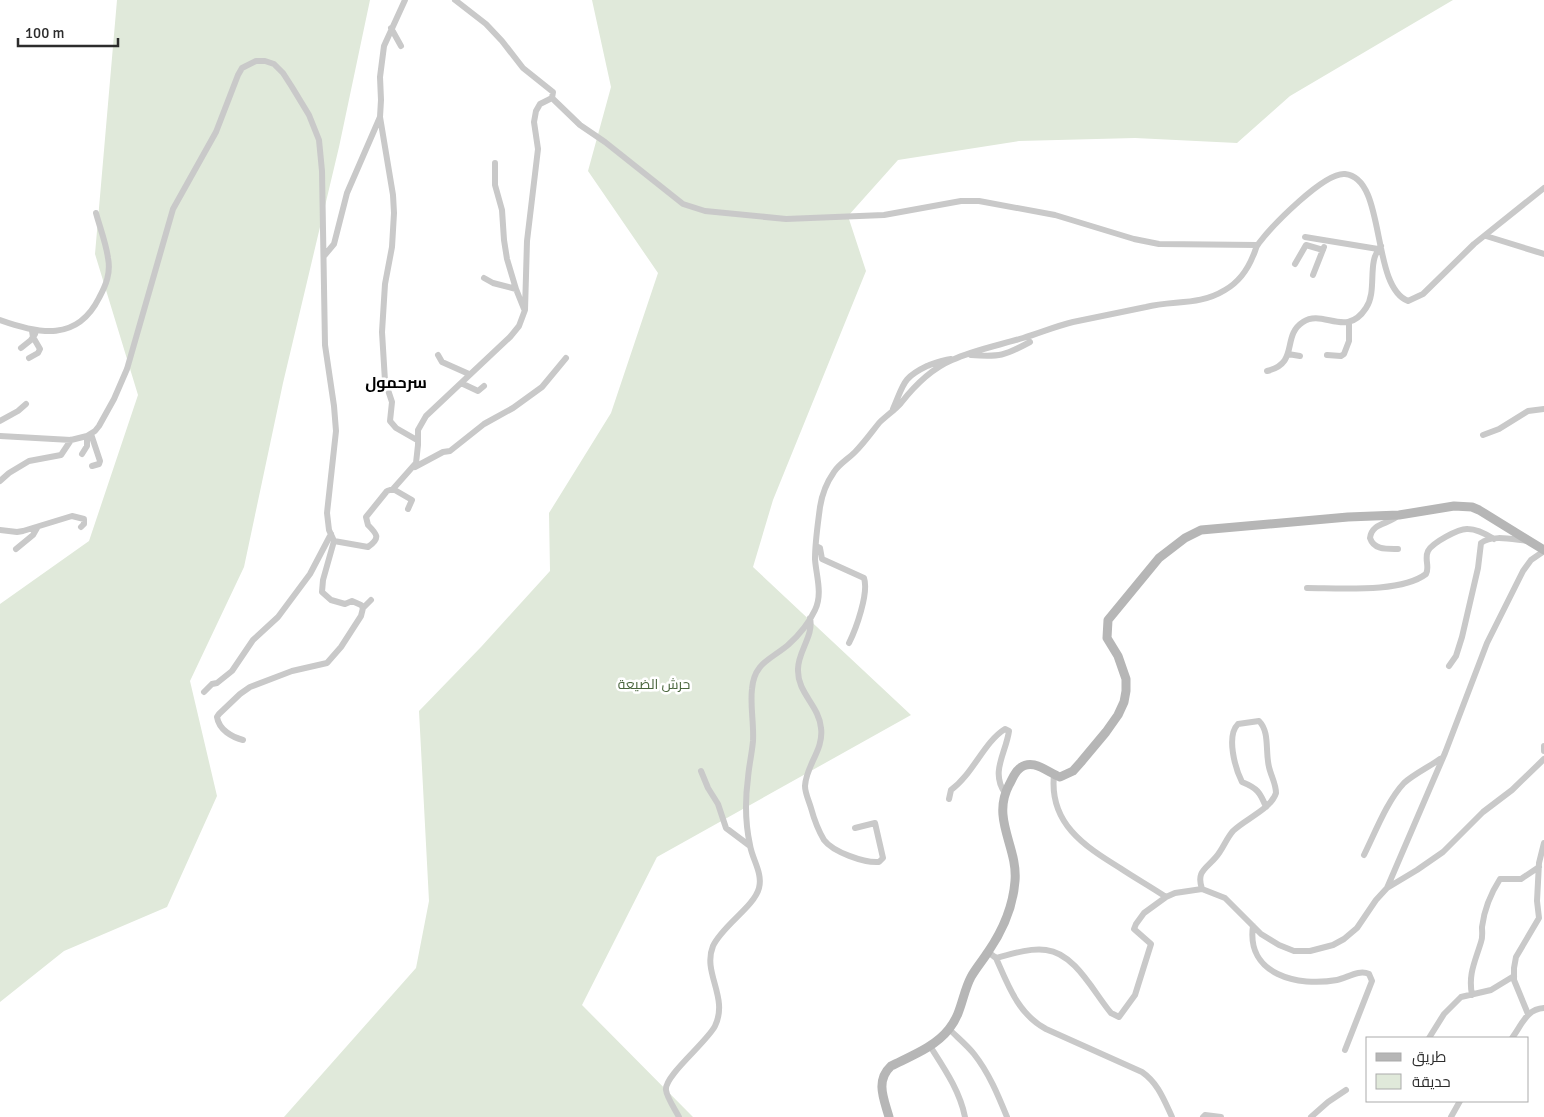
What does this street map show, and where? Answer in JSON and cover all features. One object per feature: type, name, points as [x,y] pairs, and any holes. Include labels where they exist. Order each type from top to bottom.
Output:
[{"type":"street","points":[[406,0],[384,46],[381,69],[380,117],[394,204],[394,226],[385,284],[382,347],[385,381],[392,402],[390,421],[396,428],[417,440]]},
{"type":"street","points":[[455,0],[486,24],[523,68],[553,92],[552,98]]},
{"type":"street","points":[[392,28],[402,46]]},
{"type":"street","points":[[0,436],[71,440],[89,435],[95,431],[109,408],[127,369],[173,209],[216,132],[238,75],[242,68],[249,63],[265,61],[274,64],[292,87],[320,140],[325,344],[336,431],[326,508],[332,538],[322,592],[331,600],[345,604],[352,601],[363,608]]},
{"type":"street","points":[[552,98],[580,125],[606,142],[683,204],[697,209],[777,218],[842,217],[884,214],[961,201],[979,201],[1055,215],[1134,239],[1159,244],[1257,245]]},
{"type":"street","points":[[414,467],[416,463],[418,430],[426,416],[510,337],[519,326],[525,310],[527,241],[538,149],[534,118],[540,104],[552,98]]},
{"type":"street","points":[[324,256],[334,244],[347,193],[380,117]]},
{"type":"street","points":[[495,163],[495,185],[502,210],[504,240],[516,289],[525,310]]},
{"type":"street","points":[[892,411],[905,381],[911,374],[942,360],[1071,323],[1155,305],[1188,303],[1208,299],[1224,291],[1243,275],[1257,245],[1303,198],[1318,185],[1339,174],[1353,176],[1363,187],[1374,216],[1380,248],[1390,283],[1396,294],[1408,301],[1423,294],[1474,244],[1544,188]]},
{"type":"street","points":[[0,320],[34,333],[76,325],[90,314],[108,276],[108,258],[96,213]]},
{"type":"street","points":[[1486,236],[1544,254]]},
{"type":"street","points":[[1305,237],[1380,248]]},
{"type":"street","points":[[1314,275],[1326,241]]},
{"type":"street","points":[[1295,264],[1306,245],[1323,250]]},
{"type":"street","points":[[1267,371],[1278,369],[1286,361],[1293,333],[1305,320],[1320,319],[1349,323],[1365,310],[1370,301],[1373,288],[1374,265],[1380,248]]},
{"type":"street","points":[[484,278],[493,283],[516,289]]},
{"type":"street","points":[[1327,354],[1341,356],[1344,354],[1349,341],[1349,323]]},
{"type":"street","points":[[21,348],[34,333]]},
{"type":"street","points":[[30,358],[38,353],[40,349],[34,333]]},
{"type":"street","points":[[967,354],[1006,355],[1030,342]]},
{"type":"street","points":[[438,354],[442,362],[469,374]]},
{"type":"street","points":[[1288,354],[1300,356]]},
{"type":"street","points":[[332,538],[368,547],[377,534],[368,525],[366,517],[388,491],[394,489],[414,467],[443,452],[450,451],[484,424],[542,387],[566,358]]},
{"type":"street","points":[[679,1117],[666,1092],[666,1087],[671,1077],[694,1053],[716,1024],[719,997],[711,966],[711,954],[714,945],[731,922],[755,896],[760,885],[759,872],[750,846],[746,819],[746,800],[753,738],[751,700],[753,679],[757,669],[798,635],[818,603],[816,546],[821,501],[824,490],[833,473],[923,379],[935,369],[954,358]]},
{"type":"street","points":[[460,382],[478,391],[484,386]]},
{"type":"street","points":[[0,421],[26,404]]},
{"type":"street","points":[[1483,435],[1499,429],[1528,411],[1544,409]]},
{"type":"street","points":[[82,454],[87,446],[89,435]]},
{"type":"street","points":[[89,435],[100,461],[99,464],[92,466]]},
{"type":"street","points":[[0,481],[29,461],[61,455],[71,440]]},
{"type":"street","points":[[394,489],[412,500],[408,509]]},
{"type":"street","points":[[889,1117],[881,1090],[881,1084],[886,1071],[891,1066],[930,1046],[949,1029],[958,1016],[970,978],[1006,921],[1014,887],[1014,863],[1002,820],[1002,805],[1005,793],[1016,773],[1027,764],[1035,764],[1060,777],[1072,771],[1106,732],[1121,709],[1126,691],[1126,679],[1118,656],[1107,638],[1108,620],[1159,558],[1201,530],[1348,517],[1399,515],[1454,506],[1472,507],[1544,550],[1531,560],[1523,571],[1487,643],[1452,736],[1387,888]]},
{"type":"street","points":[[1398,549],[1381,548],[1374,545],[1370,538],[1373,529],[1379,525],[1394,521],[1399,515]]},
{"type":"street","points":[[0,530],[17,532],[37,528],[72,516],[81,517],[84,520],[84,524],[81,527]]},
{"type":"street","points":[[16,549],[33,535],[37,528]]},
{"type":"street","points":[[1307,588],[1398,586],[1426,574],[1428,569],[1428,551],[1441,540],[1466,528],[1494,539]]},
{"type":"street","points":[[204,692],[212,684],[217,683],[232,672],[253,640],[278,617],[310,574],[332,538]]},
{"type":"street","points":[[1449,666],[1456,656],[1462,637],[1478,568],[1480,546],[1483,541],[1494,539],[1530,541]]},
{"type":"street","points":[[816,546],[820,548],[822,559],[864,578],[866,582],[858,624],[849,643]]},
{"type":"street","points":[[243,740],[228,734],[218,722],[217,717],[219,714],[250,687],[292,671],[328,662],[341,648],[361,616],[363,608],[371,600]]},
{"type":"street","points":[[810,618],[812,626],[798,663],[798,681],[803,693],[817,712],[822,739],[821,746],[806,781],[807,797],[818,829],[826,842],[855,858],[879,862],[883,858],[875,823],[855,828]]},
{"type":"street","points":[[1202,889],[1200,882],[1201,873],[1219,854],[1230,835],[1239,826],[1266,807],[1275,798],[1276,794],[1267,758],[1265,726],[1260,721],[1238,724],[1233,729],[1232,743],[1238,774],[1242,782],[1257,790],[1266,807]]},
{"type":"street","points":[[949,799],[951,790],[959,784],[979,760],[988,745],[1005,729],[1009,731],[1008,739],[1003,748],[998,768],[1002,788],[1005,793]]},
{"type":"street","points":[[1544,746],[1544,751]]},
{"type":"street","points":[[1364,855],[1400,788],[1441,759]]},
{"type":"street","points":[[996,958],[1039,949],[1053,952],[1074,966],[1111,1014],[1119,1017],[1135,995],[1151,944],[1134,929],[1136,924],[1144,913],[1166,897],[1175,893],[1202,889],[1225,898],[1270,940],[1294,951],[1310,951],[1333,946],[1357,928],[1376,900],[1387,888],[1443,852],[1483,812],[1517,785],[1544,759]]},
{"type":"street","points":[[701,771],[708,788],[718,804],[726,828],[750,846]]},
{"type":"street","points":[[1054,775],[1054,792],[1059,810],[1063,820],[1075,836],[1098,855],[1166,897]]},
{"type":"street","points":[[1528,1014],[1514,976],[1516,957],[1542,916],[1537,901],[1539,867],[1544,843]]},
{"type":"street","points":[[1472,995],[1470,985],[1471,969],[1481,941],[1482,927],[1494,888],[1500,880],[1521,879],[1539,867]]},
{"type":"street","points":[[1253,926],[1251,938],[1258,958],[1282,977],[1302,981],[1324,982],[1360,972],[1369,974],[1372,981],[1345,1050]]},
{"type":"street","points":[[988,952],[996,958],[1012,993],[1034,1021],[1046,1029],[1142,1072],[1153,1080],[1172,1117]]},
{"type":"street","points":[[1430,1037],[1444,1014],[1461,997],[1492,990],[1514,976]]},
{"type":"street","points":[[1513,1037],[1528,1014],[1536,1009],[1544,1008]]},
{"type":"street","points":[[949,1029],[969,1048],[980,1063],[988,1075],[1008,1117]]},
{"type":"street","points":[[930,1046],[951,1079],[962,1102],[965,1117]]},
{"type":"street","points":[[1311,1117],[1346,1090]]},
{"type":"street","points":[[1451,1117],[1459,1102]]},
{"type":"street","points":[[1203,1117],[1205,1115],[1221,1117]]},
{"type":"green space","points":[[117,0],[370,0],[339,147],[283,383],[244,567],[190,681],[217,796],[167,907],[64,951],[0,1002],[0,604],[89,541],[138,395],[95,254]]},
{"type":"green space","name":"حرش الضيعة","points":[[592,0],[1453,0],[1290,96],[1237,143],[1135,138],[1019,141],[898,160],[848,216],[866,271],[773,500],[753,567],[911,715],[657,857],[582,1005],[693,1117],[284,1117],[416,968],[429,901],[419,711],[481,647],[550,571],[549,513],[611,413],[658,273],[588,171],[611,87]]},
{"type":"district","name":"سرحمول","points":[[396,382]]}]
